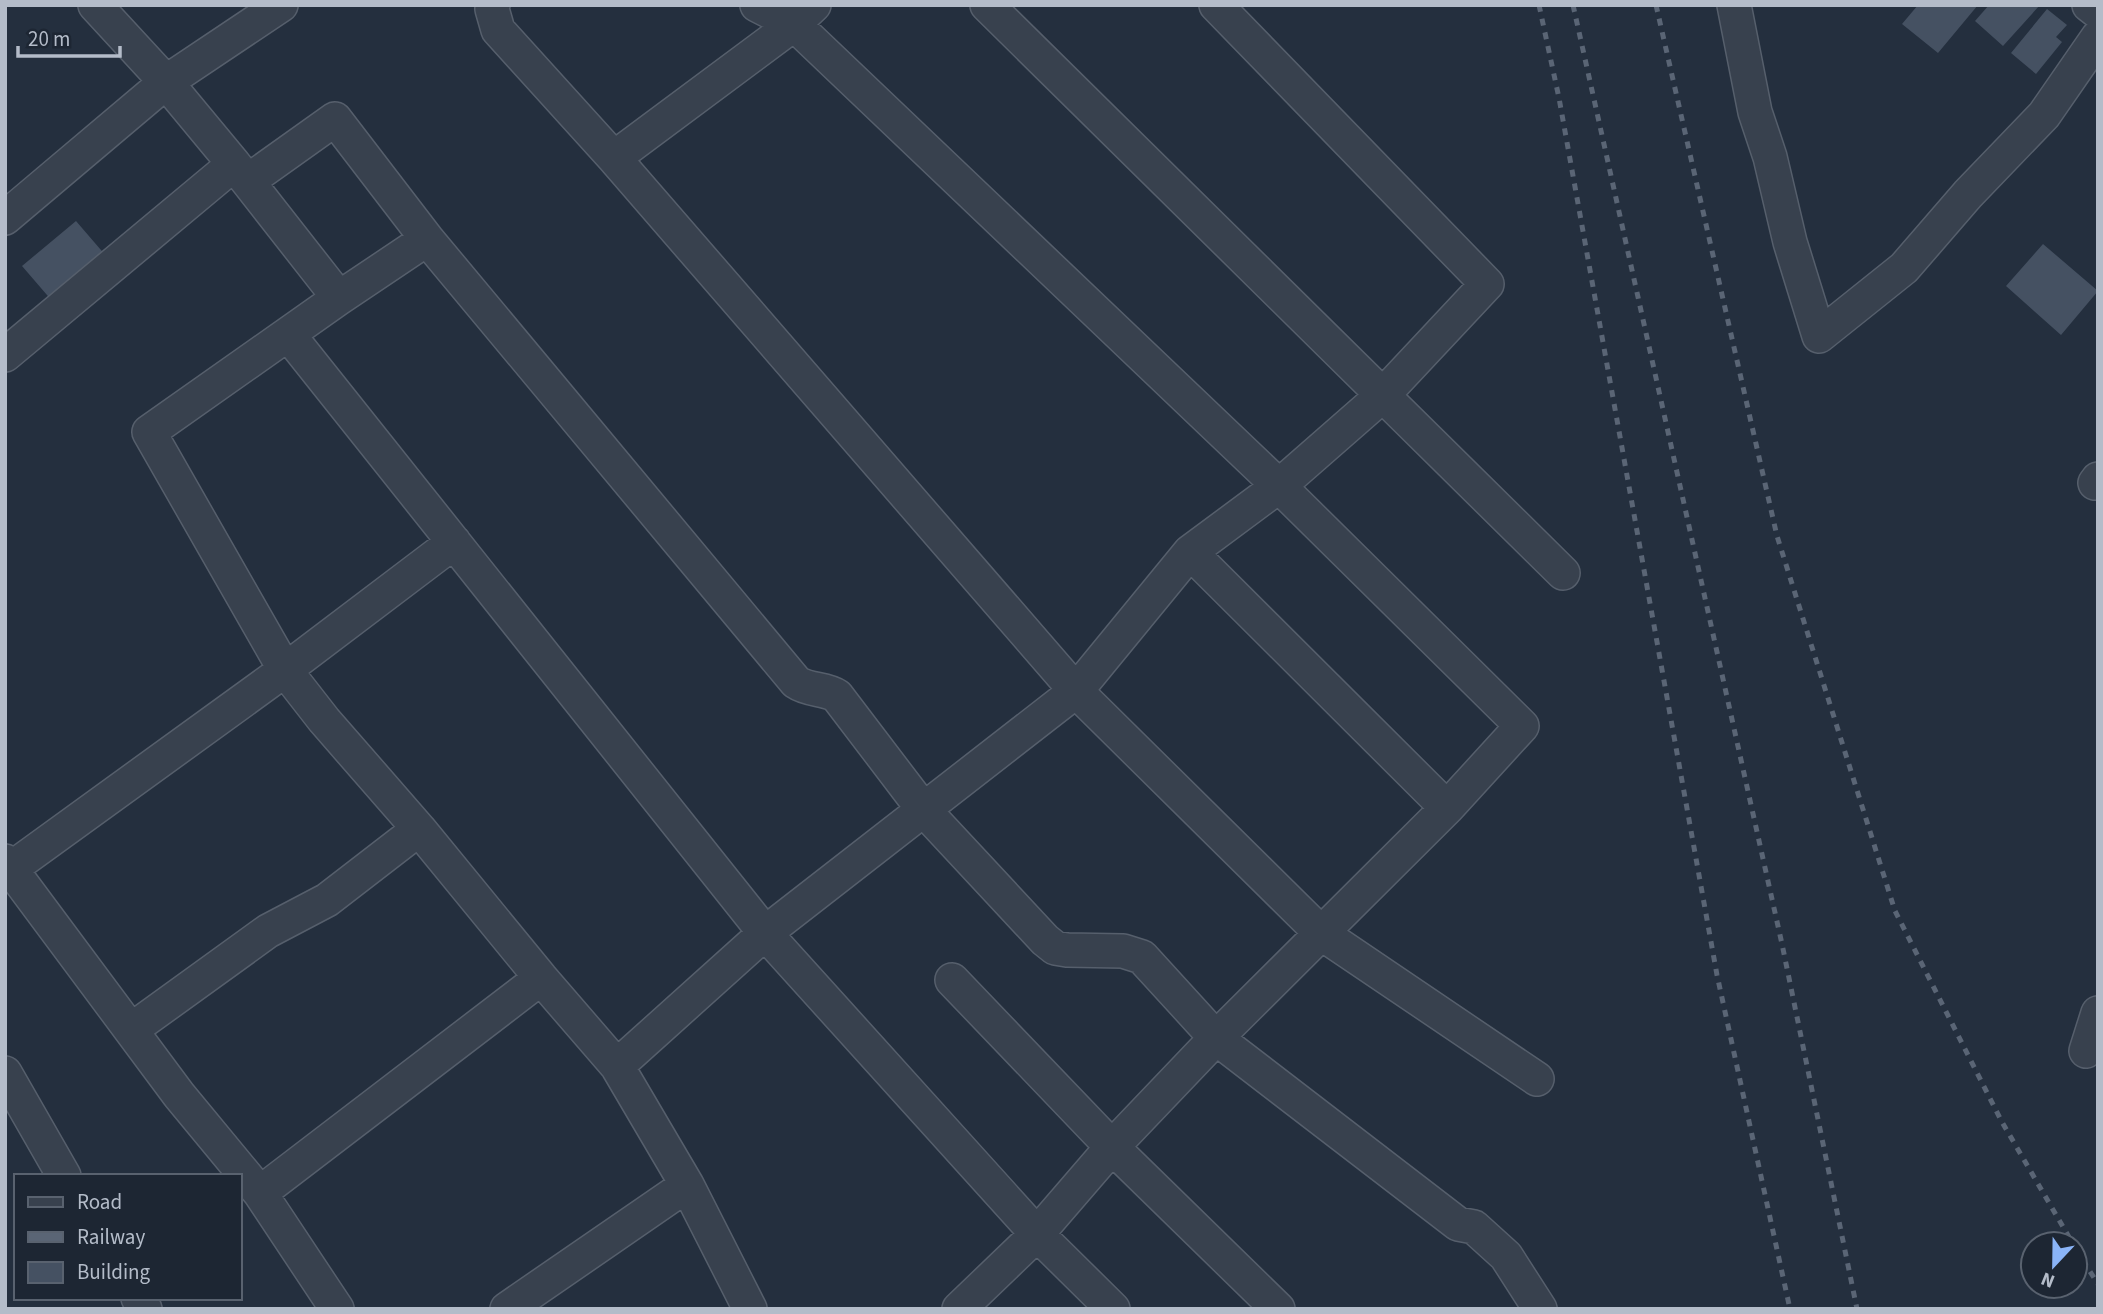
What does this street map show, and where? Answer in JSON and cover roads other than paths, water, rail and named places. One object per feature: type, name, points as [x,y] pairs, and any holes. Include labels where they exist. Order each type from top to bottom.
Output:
[{"type":"street","points":[[95,5],[166,82],[241,172],[339,298]]},
{"type":"street","points":[[5,218],[166,82],[281,5]]},
{"type":"street","points":[[493,5],[498,30],[614,158],[1076,691],[1321,933],[1537,1079]]},
{"type":"street","points":[[757,5],[804,15],[1522,726],[1447,808],[1216,1038],[1112,1147],[1037,1234],[959,1309]]},
{"type":"street","points":[[987,5],[1563,573]]},
{"type":"street","points":[[617,1066],[765,933],[1076,691],[1190,552],[1279,486],[1383,395],[1487,284],[1216,5]]},
{"type":"street","points":[[1734,5],[1755,112],[1819,336],[1904,268],[1968,194],[2044,115],[2098,37]]},
{"type":"street","points":[[2090,5],[2098,12]]},
{"type":"street","points":[[614,158],[804,15]]},
{"type":"street","points":[[5,355],[241,172],[335,119],[427,239],[796,682],[804,688],[831,692],[837,696],[923,809],[1045,940],[1055,948],[1066,950],[1123,951],[1142,957],[1216,1038],[1458,1224],[1475,1227],[1506,1256],[1540,1309]]},
{"type":"street","points":[[427,239],[149,432],[285,670],[324,720],[617,1066],[687,1185],[750,1309]]},
{"type":"street","points":[[288,334],[765,933],[1037,1234],[1113,1309]]},
{"type":"street","points":[[337,1309],[260,1193],[179,1095],[7,868],[285,670],[454,542]]},
{"type":"street","points":[[1190,552],[1447,808]]},
{"type":"street","points":[[131,1030],[268,932],[327,900],[419,829]]},
{"type":"street","points":[[260,1193],[541,978]]},
{"type":"street","points":[[952,980],[1112,1147],[1278,1309]]},
{"type":"street","points":[[2086,1051],[2098,1013]]},
{"type":"street","points":[[5,1073],[63,1174]]},
{"type":"street","points":[[507,1309],[687,1185]]},
{"type":"railway","points":[[1539,5],[1559,98],[1717,975],[1790,1309]]},
{"type":"railway","points":[[1573,5],[1782,944],[1857,1309]]},
{"type":"railway","points":[[1656,5],[1777,536],[1895,911],[2002,1122],[2065,1230]]},
{"type":"railway","points":[[2089,1270],[2098,1284]]}]
